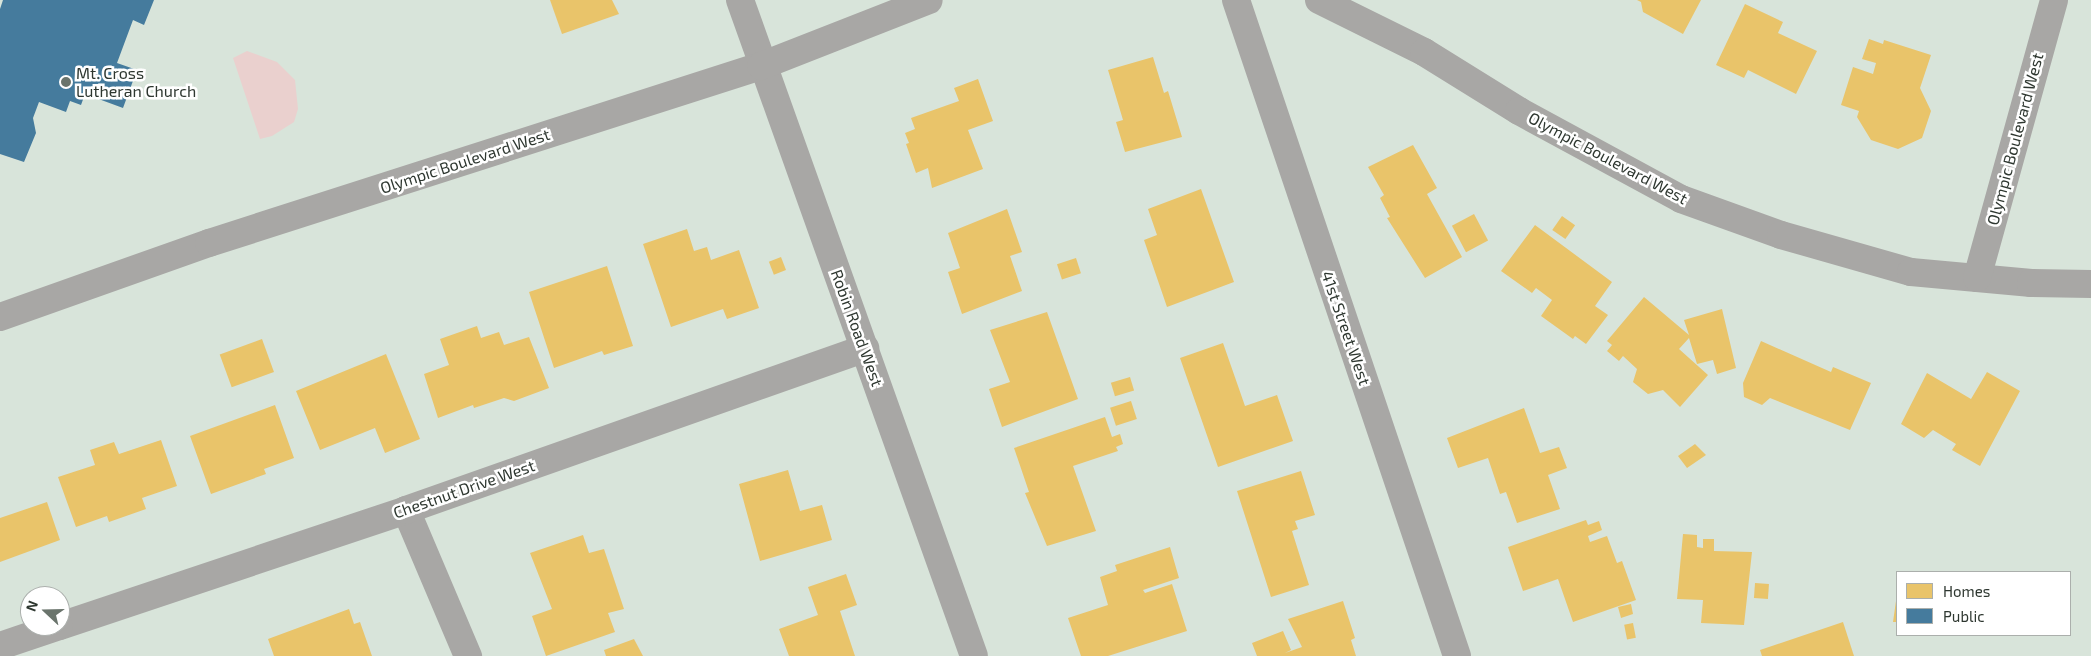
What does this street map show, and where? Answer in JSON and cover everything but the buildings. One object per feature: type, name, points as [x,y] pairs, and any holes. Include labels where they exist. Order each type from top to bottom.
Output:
[{"type":"street","name":"Robin Road West","points":[[740,0],[761,66],[865,348],[974,656]]},
{"type":"street","name":"Olympic Boulevard West","points":[[0,317],[209,243],[761,66],[929,0]]},
{"type":"street","name":"41st Street West","points":[[1236,0],[1457,656]]},
{"type":"street","name":"Olympic Boulevard West","points":[[1319,0],[1424,52],[1519,111],[1681,199],[1833,251],[1911,272],[1976,278],[2091,284]]},
{"type":"street","name":"Olympic Boulevard West","points":[[1976,278],[2054,0]]},
{"type":"street","name":"Chestnut Drive West","points":[[70,622],[406,510],[865,348]]},
{"type":"street","points":[[406,510],[468,656]]},
{"type":"street","name":"Chestnut Drive West","points":[[0,646],[30,636]]},
{"type":"shaded area","points":[[247,51],[277,62],[295,80],[298,109],[294,122],[272,136],[260,139],[233,58]]},
{"type":"place","name":"Mt. Cross Lutheran Church","points":[[66,82]]}]
